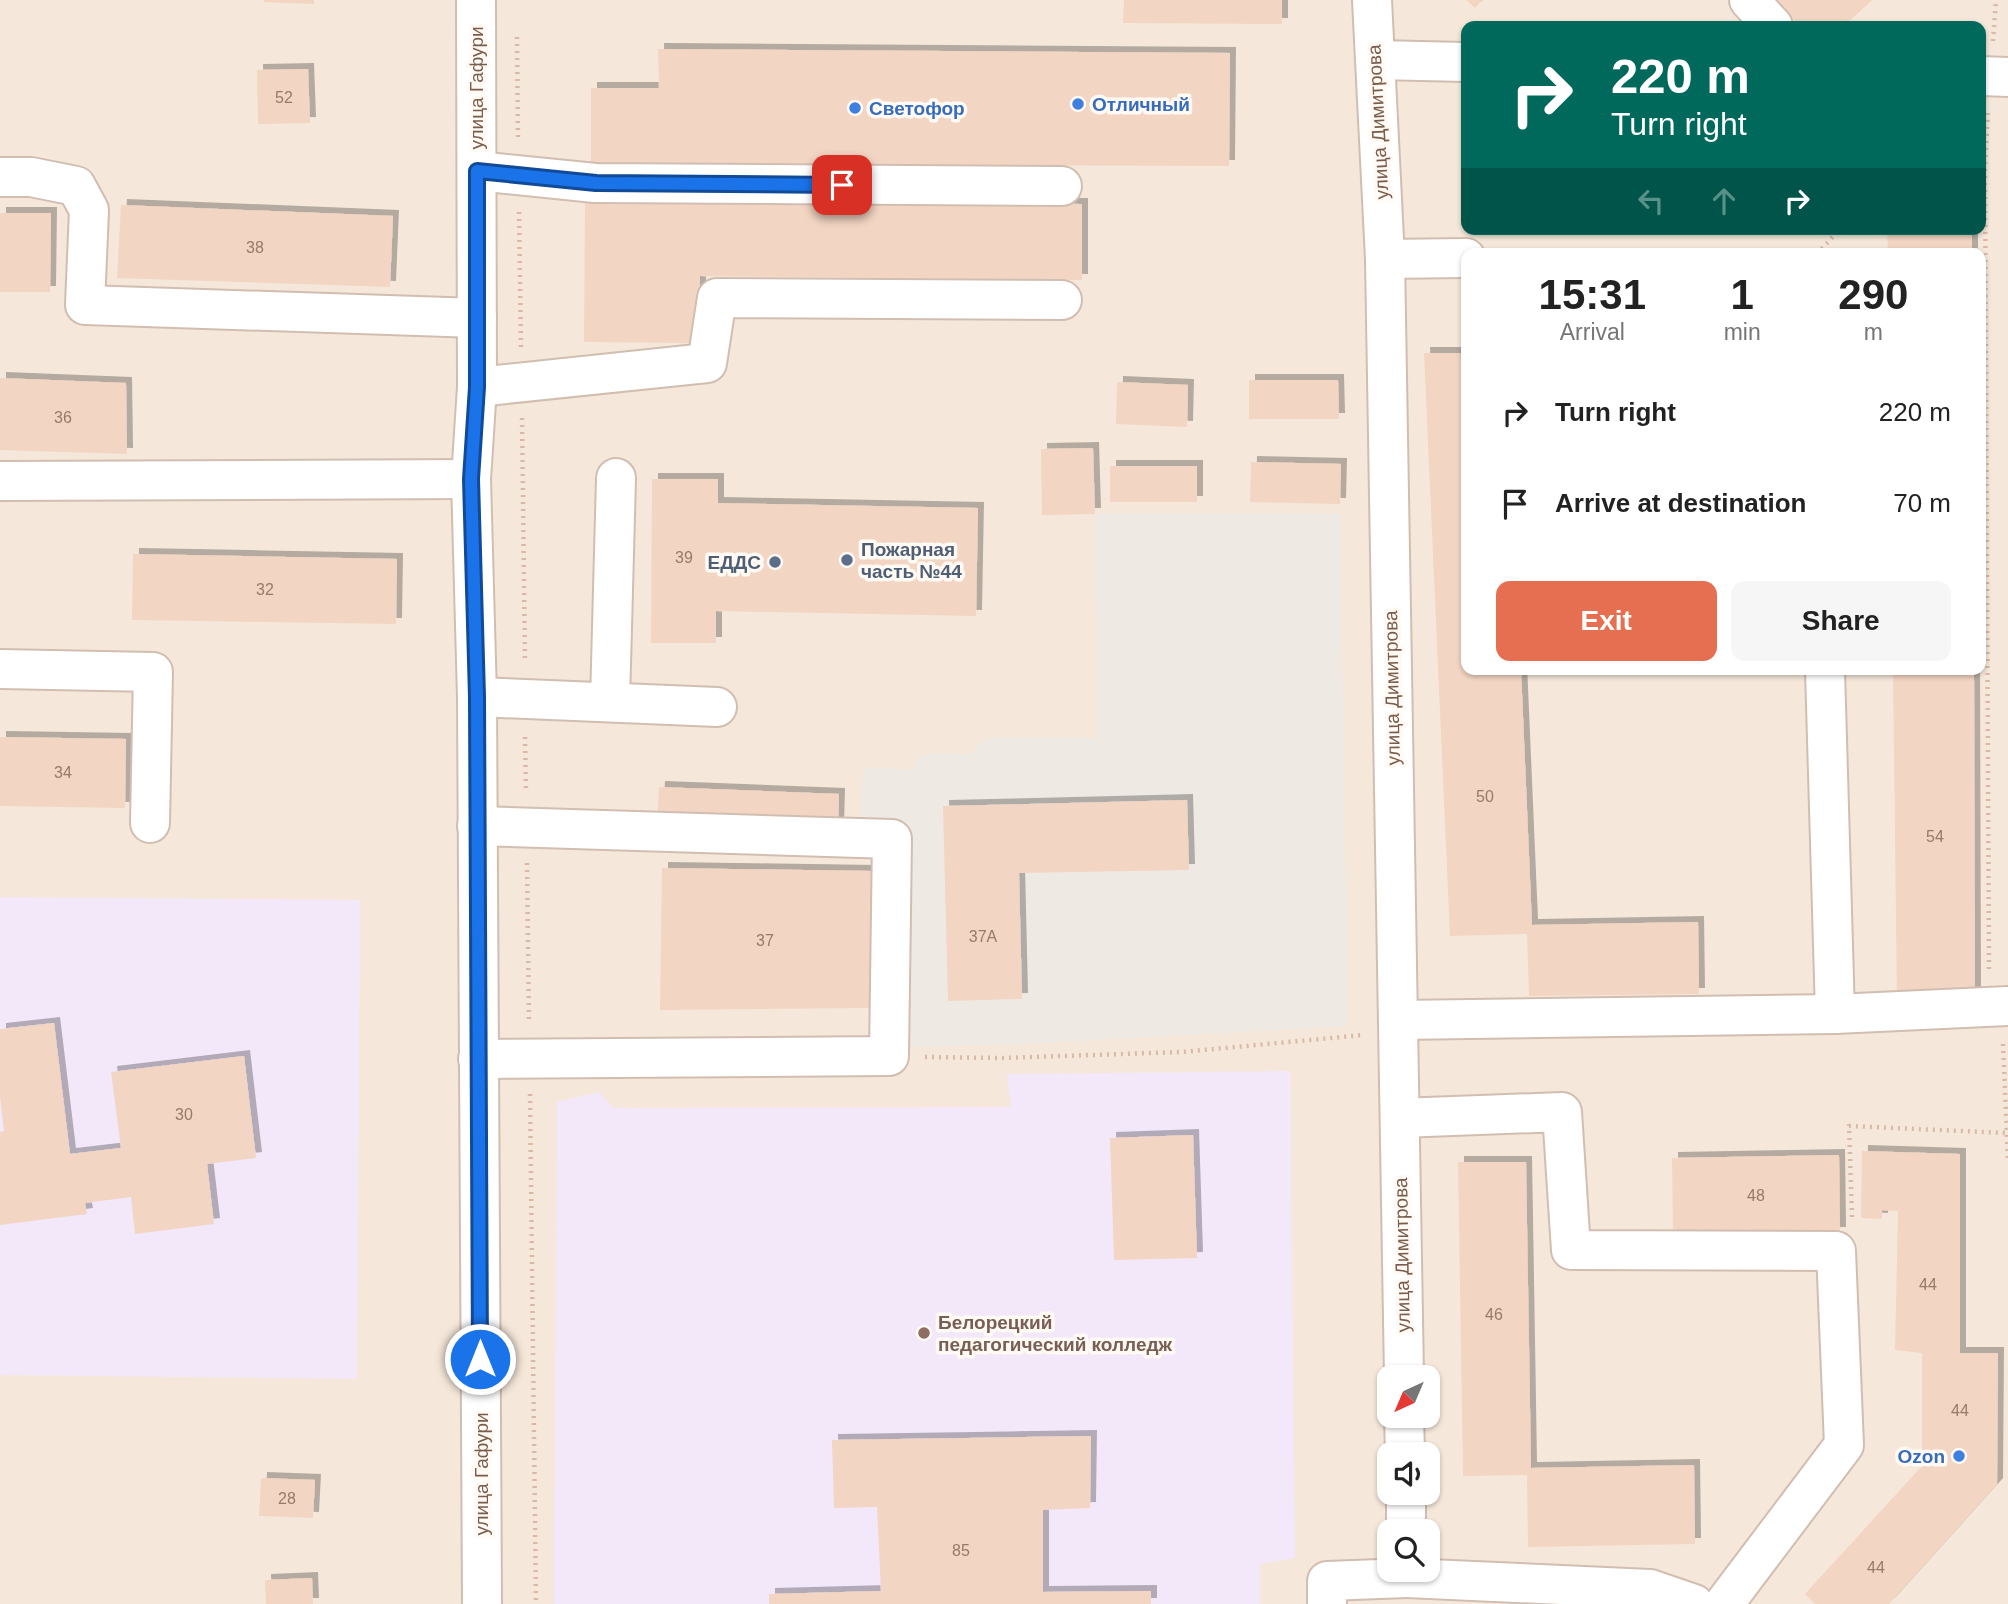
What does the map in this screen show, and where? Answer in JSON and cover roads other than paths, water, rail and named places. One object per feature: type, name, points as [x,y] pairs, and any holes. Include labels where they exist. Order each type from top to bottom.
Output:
[{"type":"street","name":"улица Гафури","points":[[476,0],[477,387],[471,479],[477,697],[482,1604]]},
{"type":"street","name":"улица Димитрова","points":[[1371,0],[1385,258],[1404,1365]]},
{"type":"street","points":[[1749,0],[1768,21]]},
{"type":"street","points":[[1376,60],[1461,62]]},
{"type":"street","points":[[1986,76],[2008,77]]},
{"type":"street","points":[[477,171],[596,183],[1062,186]]},
{"type":"street","points":[[0,177],[31,177],[76,186],[89,211],[85,305],[477,318]]},
{"type":"street","points":[[1385,258],[1461,258]]},
{"type":"street","points":[[477,387],[707,363],[717,298],[1062,300]]},
{"type":"street","points":[[610,702],[616,478]]},
{"type":"street","points":[[0,481],[471,479]]},
{"type":"street","points":[[0,670],[153,672],[150,824]]},
{"type":"street","points":[[1825,675],[1835,1014]]},
{"type":"street","points":[[477,697],[717,706]]},
{"type":"street","points":[[477,826],[892,839],[889,1056],[478,1059]]},
{"type":"street","points":[[1398,1020],[1835,1014],[2005,1006]]},
{"type":"street","points":[[1400,1118],[1562,1112],[1571,1250],[1836,1251],[1844,1445],[1724,1604]]},
{"type":"street","points":[[1327,1604],[1327,1581],[1377,1577]]},
{"type":"street","points":[[1440,1577],[1650,1596],[1694,1604]]},
{"type":"place","name":"Отличный","points":[[1078,104]]},
{"type":"place","name":"Светофор","points":[[855,108]]},
{"type":"place","name":"Пожарная часть №44","points":[[847,560]]},
{"type":"place","name":"ЕДДС","points":[[775,562]]},
{"type":"place","name":"Белорецкий педагогический колледж","points":[[924,1333]]},
{"type":"place","name":"Ozon","points":[[1959,1456]]}]
